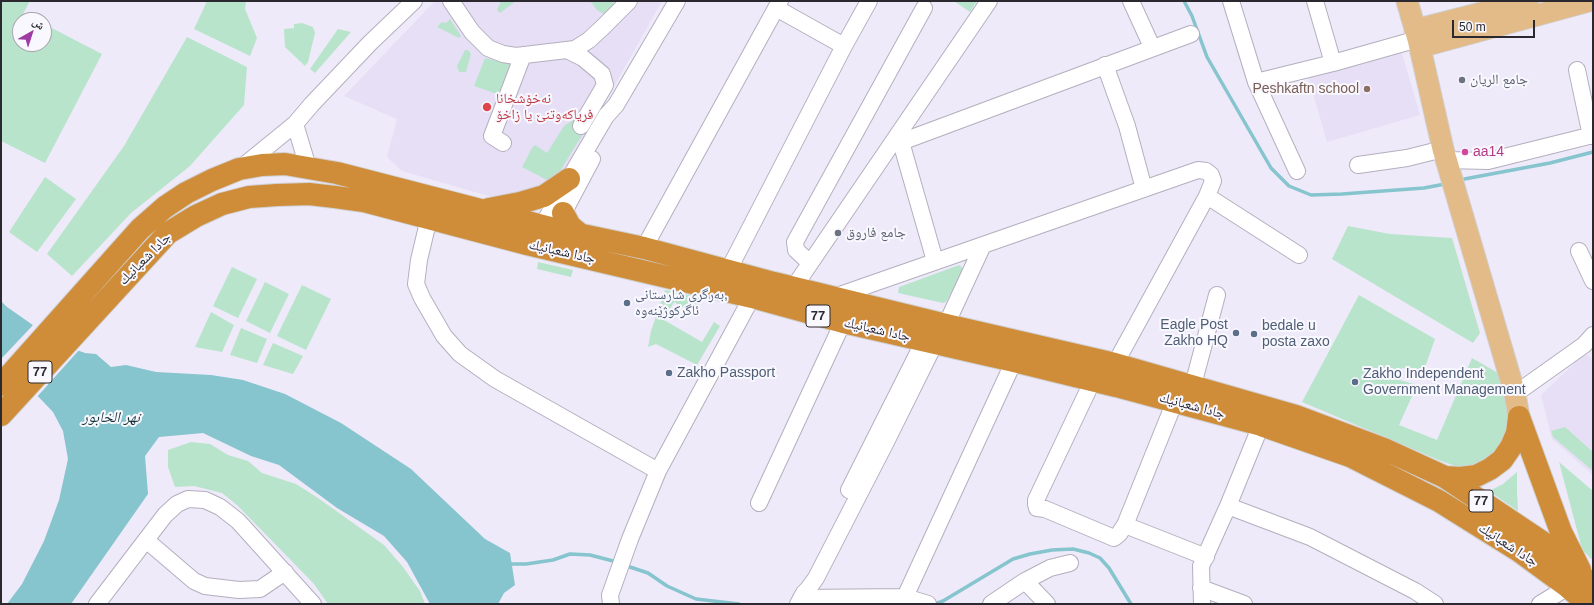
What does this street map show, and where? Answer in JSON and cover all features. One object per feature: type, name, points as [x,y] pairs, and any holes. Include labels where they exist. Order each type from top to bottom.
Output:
[{"type":"highway","name":"جادا شعبانيك","points":[[1,385],[150,219],[186,193],[212,180],[239,169],[262,165],[285,164],[337,173],[480,210],[552,226],[577,244],[752,297],[843,322],[1115,364],[1193,385],[1296,416],[1384,449],[1443,477]]},
{"type":"highway","points":[[480,210],[500,208],[544,196],[569,178]]},
{"type":"highway","name":"جادا شعبانيك","points":[[1,415],[168,233],[196,216],[222,204],[249,197],[309,194],[364,201],[527,244],[577,244],[644,248],[728,271],[834,297],[935,337],[1014,361],[1261,424],[1350,456],[1438,501],[1519,551],[1582,583]]},
{"type":"highway","points":[[1443,477],[1460,478],[1476,476],[1490,469],[1502,460],[1511,447],[1517,433],[1519,417]]},
{"type":"highway","points":[[1519,417],[1561,532],[1582,583]]},
{"type":"highway","name":"77","points":[[1443,477],[1530,533],[1582,583],[1588,604]]},
{"type":"main road","points":[[1407,1],[1446,158],[1515,394],[1519,417]]},
{"type":"main road","points":[[1417,39],[1507,4],[1528,1]]},
{"type":"main road","points":[[1417,39],[1589,1]]},
{"type":"street","points":[[239,169],[295,124],[370,43],[414,1]]},
{"type":"street","points":[[451,1],[472,32],[488,48],[503,54],[523,55],[575,48],[589,40],[629,1]]},
{"type":"street","points":[[552,226],[569,178],[606,116],[616,105],[677,1]]},
{"type":"street","points":[[728,271],[868,1]]},
{"type":"street","points":[[794,287],[898,140],[988,1]]},
{"type":"street","points":[[1131,1],[1152,47]]},
{"type":"street","points":[[1231,1],[1256,82],[1297,171]]},
{"type":"street","points":[[1315,1],[1332,63]]},
{"type":"street","points":[[644,248],[778,5],[844,46]]},
{"type":"street","points":[[810,264],[796,250],[795,242],[924,8]]},
{"type":"street","points":[[898,140],[1191,34]]},
{"type":"street","points":[[1256,82],[1332,63],[1417,39]]},
{"type":"street","points":[[567,50],[583,58],[602,74],[604,85],[581,126]]},
{"type":"street","points":[[503,143],[492,136],[523,55]]},
{"type":"street","points":[[1105,65],[1127,126],[1144,189]]},
{"type":"street","points":[[1358,165],[1408,158],[1446,158],[1488,161],[1592,135],[1578,70]]},
{"type":"street","points":[[527,244],[552,226],[613,120],[616,113],[616,105]]},
{"type":"street","points":[[295,124],[308,167]]},
{"type":"street","points":[[898,140],[935,261]]},
{"type":"street","points":[[834,297],[1198,170],[1206,171],[1211,175],[1213,181],[1207,196],[1115,364]]},
{"type":"street","points":[[1207,196],[1299,255]]},
{"type":"street","points":[[429,218],[419,260],[416,284],[440,330],[460,354],[495,379],[658,471]]},
{"type":"street","points":[[983,245],[807,575],[804,581],[801,599],[916,600],[1014,361]]},
{"type":"street","points":[[1579,251],[1593,281]]},
{"type":"street","points":[[1193,385],[1217,295]]},
{"type":"street","points":[[610,600],[630,539],[658,471],[752,297]]},
{"type":"street","points":[[759,503],[843,322]]},
{"type":"street","points":[[1515,394],[1590,344]]},
{"type":"street","points":[[1093,380],[1036,500],[1036,504],[1037,508],[1052,512],[1114,538],[1122,530],[1175,401]]},
{"type":"street","points":[[1202,604],[1201,566],[1228,506],[1261,424]]},
{"type":"street","points":[[97,604],[165,515],[177,504],[188,499],[205,500],[220,507],[238,521],[313,604]]},
{"type":"street","points":[[1228,506],[1310,537],[1415,591],[1435,604]]},
{"type":"street","points":[[1122,530],[1206,557]]},
{"type":"street","points":[[146,540],[194,581],[205,586],[239,590],[260,589],[285,572]]},
{"type":"street","points":[[991,604],[1025,581],[1050,568],[1070,563]]},
{"type":"street","points":[[1025,581],[1047,604]]},
{"type":"street","points":[[1540,604],[1582,583]]},
{"type":"street","points":[[1201,588],[1244,604]]},
{"type":"shaded area","name":"نه‌خۆشخانا فرياكه‌وتنێ يا زاخۆ","points":[[435,1],[662,1],[567,170],[547,191],[496,198],[402,171],[387,157],[397,119],[344,96]]},
{"type":"shaded area","points":[[1401,50],[1420,115],[1327,142],[1308,76]]},
{"type":"shaded area","points":[[1587,355],[1593,360],[1593,475],[1552,439],[1541,395],[1581,357]]},
{"type":"green space","points":[[1,1],[30,1],[24,12],[12,12],[12,52],[52,52],[52,28],[102,54],[45,163],[1,141]]},
{"type":"green space","points":[[207,1],[246,1],[245,9],[257,38],[250,56],[194,29]]},
{"type":"green space","points":[[501,1],[516,1],[500,13],[497,10]]},
{"type":"green space","points":[[590,1],[611,1],[614,4],[604,14],[597,10]]},
{"type":"green space","points":[[954,1],[977,1],[970,12]]},
{"type":"green space","points":[[450,19],[461,36],[459,38],[437,27],[442,22],[446,23]]},
{"type":"green space","points":[[302,23],[313,27],[315,33],[308,62],[305,66],[285,47],[284,29],[294,28],[294,24]]},
{"type":"green space","points":[[338,29],[351,32],[315,73],[310,69]]},
{"type":"green space","points":[[187,37],[247,67],[244,105],[190,166],[131,213],[72,276],[47,254],[124,146]]},
{"type":"green space","points":[[465,50],[468,50],[471,54],[466,72],[459,72],[457,66]]},
{"type":"green space","points":[[485,58],[513,65],[500,95],[474,86]]},
{"type":"green space","points":[[579,116],[586,129],[557,176],[547,180],[522,167],[535,145],[547,153],[564,126]]},
{"type":"green space","points":[[45,177],[76,199],[37,252],[9,232]]},
{"type":"green space","points":[[1348,226],[1390,234],[1452,238],[1480,333],[1473,343],[1332,259]]},
{"type":"green space","points":[[538,262],[573,270],[571,277],[537,269]]},
{"type":"green space","points":[[959,265],[964,269],[946,302],[943,303],[898,293],[899,287]]},
{"type":"green space","points":[[232,267],[257,279],[238,318],[213,306]]},
{"type":"green space","points":[[265,282],[289,294],[270,333],[246,321]]},
{"type":"green space","points":[[302,285],[331,299],[306,350],[277,336]]},
{"type":"green space","points":[[665,290],[702,298],[695,314],[674,302],[664,320],[702,342],[714,322],[720,326],[697,365],[656,344],[648,347],[651,331]]},
{"type":"green space","points":[[1359,295],[1435,339],[1424,370],[1402,368],[1400,380],[1417,385],[1399,425],[1437,440],[1472,358],[1505,377],[1517,423],[1506,450],[1467,470],[1441,461],[1302,402]]},
{"type":"green space","points":[[211,312],[234,325],[222,352],[195,347]]},
{"type":"green space","points":[[241,328],[267,339],[257,363],[230,355]]},
{"type":"green space","points":[[273,343],[303,356],[293,374],[263,365]]},
{"type":"green space","points":[[1565,427],[1593,452],[1593,471],[1553,437],[1551,431]]},
{"type":"green space","points":[[191,442],[210,444],[228,455],[248,461],[262,473],[296,484],[318,498],[384,545],[403,567],[420,591],[425,604],[328,604],[314,584],[237,505],[222,493],[194,486],[175,487],[168,467],[168,450]]},
{"type":"green space","points":[[1559,462],[1593,491],[1593,561],[1582,549]]},
{"type":"green space","points":[[1517,472],[1518,511],[1489,491],[1503,484]]},
{"type":"water","name":"نهر الخابور","points":[[1,301],[7,307],[60,344],[85,353],[96,354],[111,367],[126,365],[156,372],[211,375],[243,380],[285,394],[341,423],[411,469],[485,539],[510,553],[515,585],[504,593],[498,604],[430,604],[407,562],[384,536],[337,508],[279,465],[251,456],[203,433],[159,437],[145,456],[148,494],[71,604],[7,604],[22,584],[44,541],[59,500],[68,459],[63,431],[53,412],[32,390],[1,364]]},
{"type":"pier","points":[[34,324],[61,342],[80,349],[36,398],[1,367],[1,359]]},
{"type":"waterway","points":[[1184,1],[1192,16],[1207,57],[1271,168],[1289,186],[1311,195],[1424,188],[1445,184]]},
{"type":"waterway","points":[[1459,180],[1550,163],[1593,152]]},
{"type":"waterway","points":[[935,604],[943,601],[1013,559],[1052,550],[1073,549],[1089,553],[1100,558],[1109,568],[1131,604]]},
{"type":"waterway","points":[[507,564],[526,564],[553,560],[570,554],[590,555],[617,562]]},
{"type":"waterway","points":[[624,565],[648,573],[667,586],[696,599],[739,604]]},
{"type":"place","name":"جامع الريان","points":[[1462,80]]},
{"type":"place","name":"Peshkaftn school","points":[[1367,89]]},
{"type":"place","name":"نه‌خۆشخانا فرياكه‌وتنێ يا زاخۆ","points":[[487,107]]},
{"type":"place","name":"aa14","points":[[1465,152]]},
{"type":"place","name":"جامع فاروق","points":[[838,233]]},
{"type":"place","name":"بەرگری شارستانی, ئاگرکوژێنەوە","points":[[627,303]]},
{"type":"place","name":"Eagle Post Zakho HQ","points":[[1236,333]]},
{"type":"place","name":"bedale u posta zaxo","points":[[1254,334]]},
{"type":"place","name":"Zakho Passport","points":[[669,373]]},
{"type":"place","name":"Zakho Independent Government Management","points":[[1355,382]]}]
